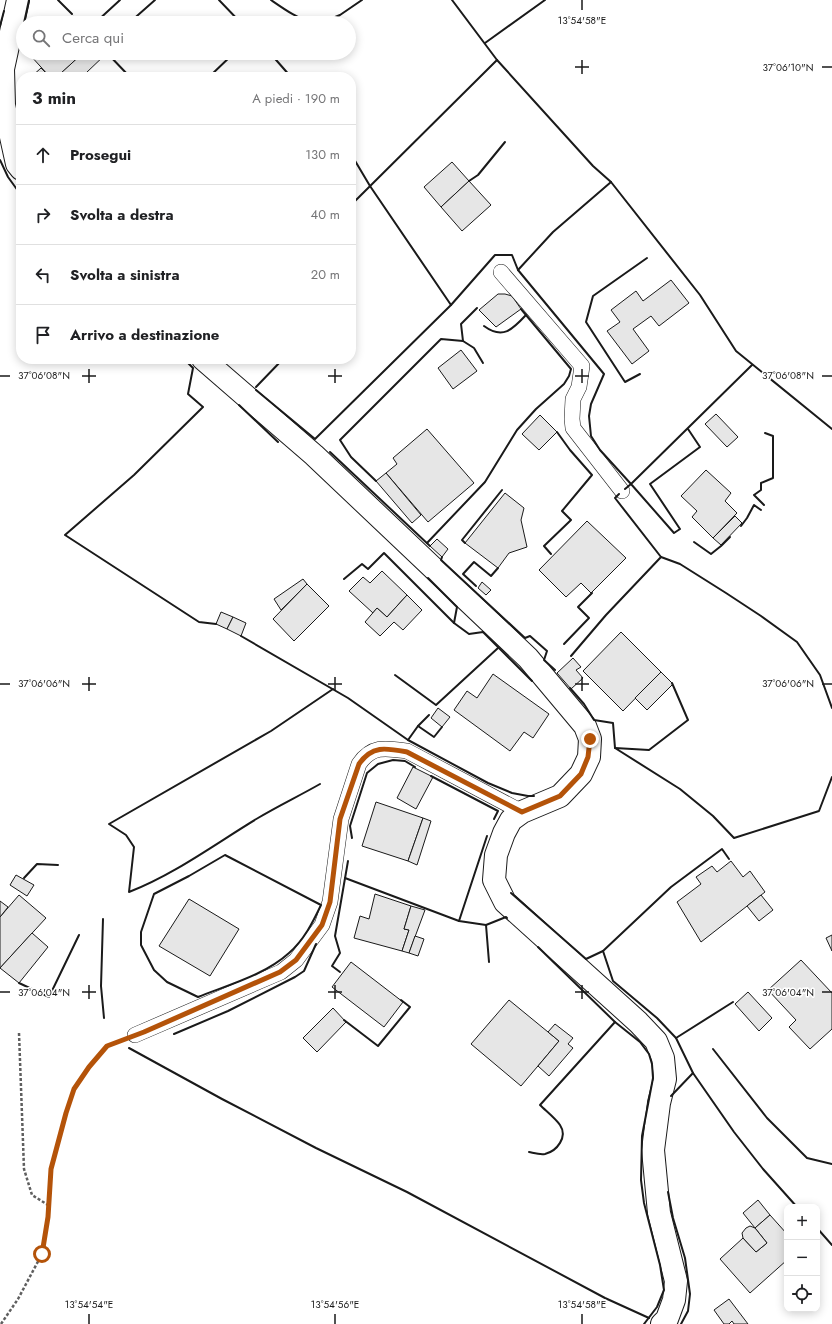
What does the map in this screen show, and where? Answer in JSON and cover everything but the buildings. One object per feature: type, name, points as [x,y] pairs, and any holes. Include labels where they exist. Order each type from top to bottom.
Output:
[{"type":"street","points":[[16,159],[4,105],[3,69],[18,0]]},
{"type":"street","points":[[209,364],[314,455],[528,658],[585,726],[590,739],[588,757],[581,774],[560,796],[522,812],[511,820],[504,832],[496,855],[494,880],[504,902],[638,1022],[656,1041],[663,1058],[664,1079],[659,1103],[653,1150],[659,1213],[676,1281],[674,1300],[667,1319],[662,1324]]},
{"type":"lane","points":[[500,272],[582,366],[579,387],[573,399],[573,428],[622,491]]},
{"type":"lane","points":[[135,1035],[280,972],[296,960],[322,925],[330,902],[340,819],[359,764],[364,756],[374,750],[394,749],[407,752],[522,812]]},
{"type":"path","points":[[19,1033],[24,1169],[32,1195],[48,1205]]},
{"type":"path","points":[[2,1324],[18,1299],[42,1254],[51,1169],[74,1089],[89,1067],[107,1046],[135,1035]]},
{"type":"wall","points":[[26,16],[29,0]]},
{"type":"wall","points":[[58,0],[72,14]]},
{"type":"wall","points":[[103,16],[120,0]]},
{"type":"wall","points":[[137,16],[155,0]]},
{"type":"wall","points":[[219,0],[234,16]]},
{"type":"wall","points":[[271,0],[297,16]]},
{"type":"wall","points":[[338,16],[362,0]]},
{"type":"wall","points":[[452,0],[497,60],[593,166],[611,182],[700,295],[736,351],[832,429]]},
{"type":"wall","points":[[485,43],[545,0]]},
{"type":"wall","points":[[0,26],[4,11]]},
{"type":"wall","points":[[114,60],[125,72]]},
{"type":"wall","points":[[214,72],[227,60]]},
{"type":"wall","points":[[276,60],[287,72]]},
{"type":"wall","points":[[356,200],[497,60]]},
{"type":"wall","points":[[469,181],[478,175],[505,142]]},
{"type":"wall","points":[[0,160],[8,177],[16,188]]},
{"type":"wall","points":[[356,162],[370,186],[451,305]]},
{"type":"wall","points":[[518,270],[553,232],[611,182]]},
{"type":"wall","points":[[256,390],[315,439],[451,305],[495,255],[512,255],[518,270],[604,374],[591,404],[589,416],[591,436],[600,450],[631,484],[625,489]]},
{"type":"wall","points":[[640,374],[625,382],[586,322],[593,296],[647,258]]},
{"type":"wall","points":[[463,341],[461,324],[477,308]]},
{"type":"wall","points":[[427,543],[485,482],[517,430],[536,409],[564,384],[569,376],[571,369],[521,309]]},
{"type":"wall","points":[[484,326],[497,332],[507,331],[517,325],[526,315]]},
{"type":"wall","points":[[376,481],[351,457],[340,440],[441,339],[463,341],[474,348],[483,363]]},
{"type":"wall","points":[[189,364],[193,368],[188,394],[203,407],[134,475],[65,535],[199,622],[216,624]]},
{"type":"wall","points":[[256,387],[278,364]]},
{"type":"wall","points":[[688,429],[700,447],[650,484],[680,529],[674,533],[631,484],[752,365]]},
{"type":"wall","points":[[239,405],[278,442]]},
{"type":"wall","points":[[551,554],[544,546],[571,520],[562,511],[592,475],[570,450],[557,432]]},
{"type":"wall","points":[[764,505],[754,495],[761,490],[761,483],[773,478],[773,436],[765,433]]},
{"type":"wall","points":[[330,452],[430,546]]},
{"type":"wall","points":[[465,543],[462,540],[502,490]]},
{"type":"wall","points":[[571,656],[606,615],[661,557],[615,498],[619,494]]},
{"type":"wall","points":[[741,526],[754,505],[761,510]]},
{"type":"wall","points":[[694,542],[711,554],[730,537]]},
{"type":"wall","points":[[344,579],[362,564],[368,569],[384,553],[454,623],[469,634],[483,632],[532,681]]},
{"type":"wall","points":[[442,557],[441,560],[525,638],[530,636],[547,651],[544,660],[555,670]]},
{"type":"wall","points":[[661,557],[680,564],[761,616],[797,642],[820,675],[832,708]]},
{"type":"wall","points":[[476,586],[463,574],[474,562],[491,576],[498,568]]},
{"type":"wall","points":[[428,578],[457,607],[454,623]]},
{"type":"wall","points":[[564,644],[589,618],[578,607],[592,593]]},
{"type":"wall","points":[[241,636],[348,698],[408,740],[488,783],[512,793],[534,796]]},
{"type":"wall","points":[[395,675],[436,705],[498,648]]},
{"type":"wall","points":[[672,683],[688,720],[649,750],[615,748],[680,789],[713,816],[734,838],[819,811],[832,777]]},
{"type":"wall","points":[[570,688],[584,704],[594,720],[613,723],[615,748]]},
{"type":"wall","points":[[320,784],[273,809],[179,868],[129,892],[134,847],[126,835],[109,824],[271,731],[333,689]]},
{"type":"wall","points":[[408,740],[418,726],[429,715]]},
{"type":"wall","points":[[418,726],[434,737],[442,727]]},
{"type":"wall","points":[[352,838],[350,826],[367,773],[378,764],[393,760],[405,761],[415,767]]},
{"type":"wall","points":[[431,776],[498,811],[494,819]]},
{"type":"wall","points":[[459,921],[487,836]]},
{"type":"wall","points":[[511,893],[586,959],[603,951],[671,887],[722,849],[729,859]]},
{"type":"wall","points":[[225,855],[321,905],[304,937],[279,961],[246,979],[198,997],[167,982],[154,970],[141,945],[141,932],[154,894],[225,855]]},
{"type":"wall","points":[[340,972],[332,966],[340,953],[335,936],[348,861]]},
{"type":"wall","points":[[24,878],[37,864],[58,865]]},
{"type":"wall","points":[[345,878],[459,921],[486,925],[506,917],[507,918]]},
{"type":"wall","points":[[103,919],[101,986],[104,1018]]},
{"type":"wall","points":[[486,925],[489,962]]},
{"type":"wall","points":[[19,983],[49,997],[79,935]]},
{"type":"wall","points":[[174,1034],[228,1011],[295,977],[304,971],[316,944]]},
{"type":"wall","points":[[538,947],[615,1022],[640,1042],[649,1054],[652,1064],[653,1078],[642,1136],[641,1180],[644,1203],[660,1265],[664,1290],[657,1307],[644,1324]]},
{"type":"wall","points":[[603,951],[613,981],[657,1018],[676,1038],[733,1002]]},
{"type":"wall","points":[[344,1020],[378,1046],[410,1007],[401,1000]]},
{"type":"wall","points":[[529,1152],[545,1154],[554,1150],[560,1143],[563,1134],[560,1125],[540,1105],[615,1022]]},
{"type":"wall","points":[[676,1038],[693,1073],[734,1132],[763,1169],[794,1204]]},
{"type":"wall","points":[[129,1048],[316,1148],[407,1192],[605,1298],[649,1318]]},
{"type":"wall","points":[[713,1049],[767,1118],[807,1158],[832,1164]]},
{"type":"wall","points":[[671,1096],[693,1073]]},
{"type":"wall","points":[[668,1192],[673,1218],[685,1258],[690,1294],[688,1311],[681,1324]]},
{"type":"wall","points":[[820,1231],[832,1245]]},
{"type":"route","points":[[42,1254],[48,1217],[51,1169],[74,1089],[89,1067],[107,1046],[144,1032],[280,972],[296,960],[322,925],[330,902],[340,819],[359,764],[364,756],[374,750],[381,749],[394,749],[407,752],[522,812],[560,796],[581,774],[588,757],[590,739]]}]
